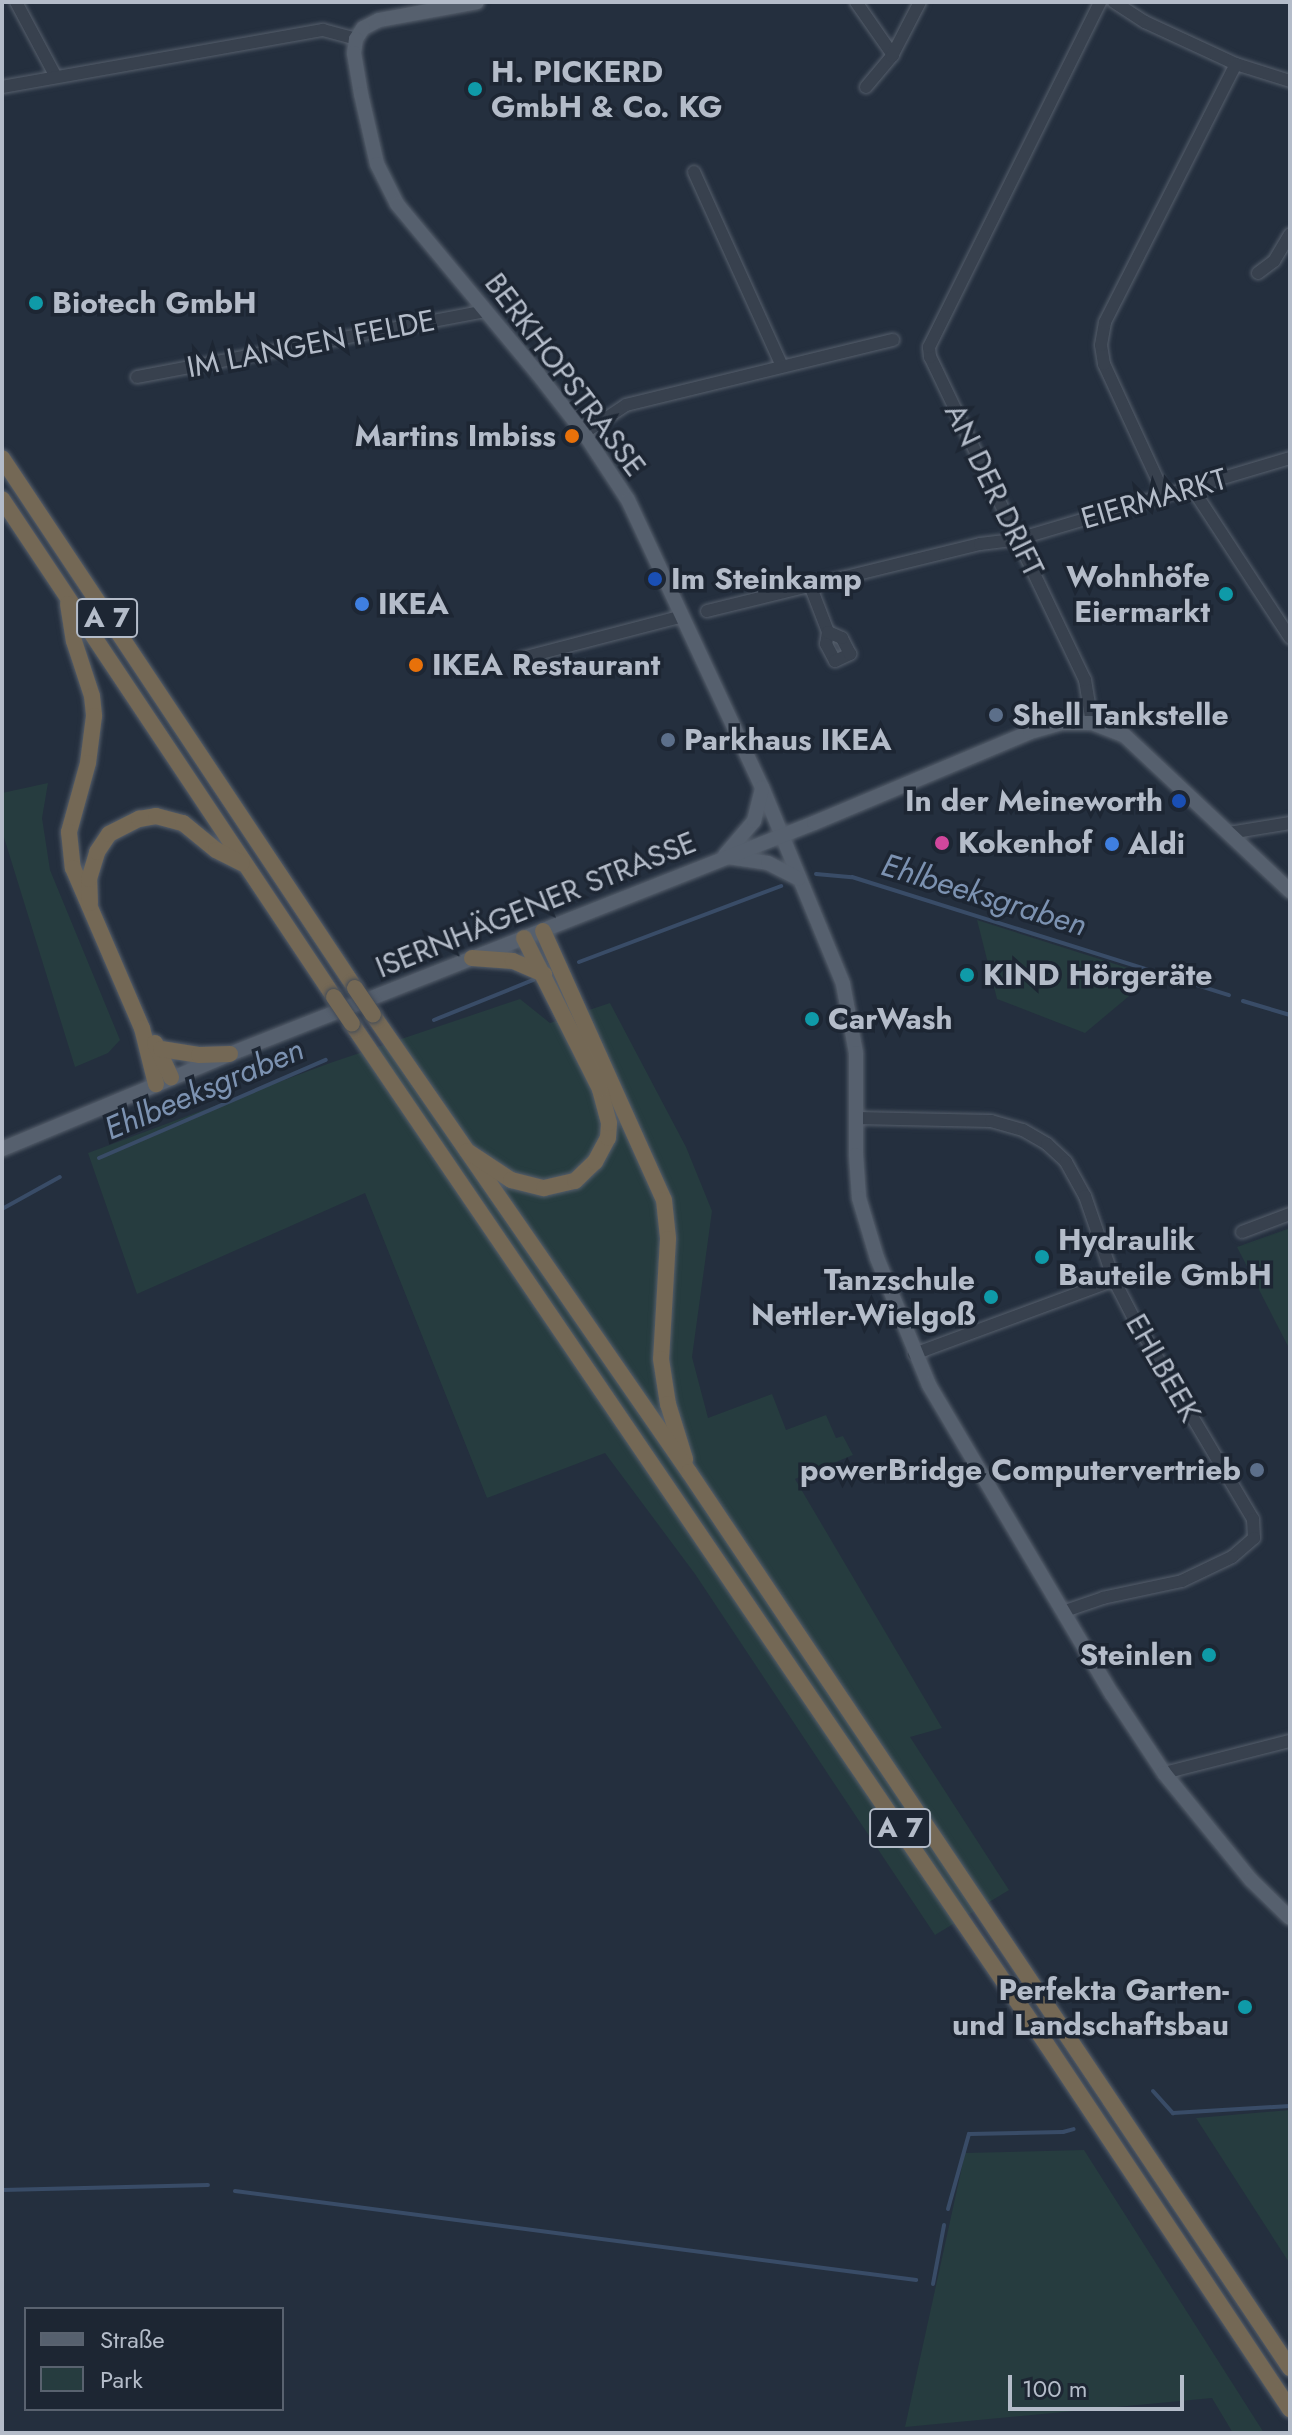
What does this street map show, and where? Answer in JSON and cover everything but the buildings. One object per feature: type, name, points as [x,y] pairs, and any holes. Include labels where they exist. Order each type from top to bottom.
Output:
[{"type":"highway","name":"A 7","points":[[2,458],[462,1148],[689,1472],[1290,2368]]},
{"type":"highway","name":"A 7","points":[[2,499],[243,864],[1047,2045],[1290,2409]]},
{"type":"highway","points":[[67,599],[94,716],[88,763],[69,832],[73,868],[164,1081]]},
{"type":"highway","points":[[90,907],[89,879],[97,852],[109,834],[139,819],[156,816],[183,823],[216,850],[243,864]]},
{"type":"highway","points":[[543,931],[664,1200],[668,1239],[661,1359],[668,1404],[689,1472]]},
{"type":"highway","points":[[462,1148],[511,1180],[544,1188],[575,1181],[603,1151],[608,1138],[606,1107],[524,938]]},
{"type":"highway","points":[[472,958],[513,961],[544,974]]},
{"type":"highway","points":[[142,1028],[161,1049],[164,1081]]},
{"type":"highway","points":[[161,1049],[199,1055],[230,1054]]},
{"type":"main road","points":[[356,39],[363,28],[379,20],[477,2]]},
{"type":"main road","name":"BERKHOPSTRASSE","points":[[356,39],[354,53],[369,136],[397,204],[584,433],[632,509],[762,787],[848,1003],[856,1053],[857,1179],[865,1224],[914,1354],[1062,1612],[1164,1773],[1244,1872],[1290,1918]]},
{"type":"main road","name":"ISERNHÄGENER STRASSE","points":[[2,1149],[230,1054],[781,836],[1030,732],[1061,723],[1092,723]]},
{"type":"main road","points":[[1092,723],[1124,735],[1290,891]]},
{"type":"main road","points":[[724,858],[754,821],[762,787]]},
{"type":"main road","points":[[724,858],[768,863],[798,878]]},
{"type":"street","points":[[16,2],[56,77]]},
{"type":"street","points":[[856,2],[893,55]]},
{"type":"street","points":[[866,87],[893,55],[920,2]]},
{"type":"street","name":"AN DER DRIFT","points":[[1092,723],[1085,680],[930,357],[929,347],[1100,2]]},
{"type":"street","points":[[1114,2],[1145,22],[1236,64],[1290,81]]},
{"type":"street","points":[[2,87],[323,30],[356,39]]},
{"type":"street","points":[[1165,496],[1104,364],[1101,345],[1105,322],[1236,64]]},
{"type":"street","points":[[694,172],[782,366]]},
{"type":"street","points":[[1258,273],[1274,261],[1290,234]]},
{"type":"street","name":"IM LANGEN FELDE","points":[[137,377],[486,311]]},
{"type":"street","points":[[584,433],[626,405],[893,340]]},
{"type":"street","name":"EIERMARKT","points":[[1018,539],[1290,458]]},
{"type":"street","points":[[1192,488],[1290,638]]},
{"type":"street","points":[[707,611],[980,544],[1018,539]]},
{"type":"street","points":[[810,585],[828,632]]},
{"type":"street","points":[[522,658],[683,616]]},
{"type":"street","points":[[1229,833],[1290,823]]},
{"type":"street","name":"EHLBEEK","points":[[857,1118],[991,1121],[1023,1130],[1047,1144],[1072,1169],[1085,1196],[1114,1280],[1151,1351],[1253,1519],[1254,1538],[1232,1557],[1182,1581],[1103,1598],[1062,1612]]},
{"type":"street","points":[[1242,1232],[1290,1214]]},
{"type":"street","points":[[914,1354],[1114,1280]]},
{"type":"street","points":[[1164,1773],[1290,1741]]},
{"type":"green space","points":[[48,783],[42,818],[50,870],[120,1040],[108,1053],[75,1067],[2,831],[2,793]]},
{"type":"green space","points":[[977,920],[1153,976],[1085,1033],[997,999]]},
{"type":"green space","points":[[520,999],[550,1023],[610,1003],[686,1147],[712,1211],[692,1357],[708,1418],[772,1394],[786,1430],[826,1415],[836,1438],[843,1436],[853,1455],[795,1479],[942,1728],[910,1737],[1009,1890],[935,1935],[695,1574],[605,1453],[487,1498],[365,1193],[137,1294],[88,1153],[330,1063]]},
{"type":"green space","points":[[1290,1228],[1290,1350],[1237,1247]]},
{"type":"green space","points":[[1290,2110],[1290,2264],[1196,2118]]},
{"type":"green space","points":[[1084,2150],[1264,2433],[1233,2433],[1212,2398],[905,2427],[965,2153]]},
{"type":"waterway","name":"Ehlbeeksgraben","points":[[816,874],[852,877],[1229,995]]},
{"type":"waterway","name":"Ehlbeeksgraben","points":[[579,962],[781,886]]},
{"type":"waterway","name":"Ehlbeeksgraben","points":[[434,1020],[533,980]]},
{"type":"waterway","name":"Ehlbeeksgraben","points":[[1243,1001],[1290,1015]]},
{"type":"waterway","name":"Ehlbeeksgraben","points":[[99,1158],[326,1060]]},
{"type":"waterway","name":"Ehlbeeksgraben","points":[[2,1209],[60,1177]]},
{"type":"waterway","points":[[1153,2091],[1173,2113],[1290,2106]]},
{"type":"waterway","points":[[948,2209],[969,2134],[1063,2132],[1074,2129]]},
{"type":"waterway","points":[[2,2190],[208,2185]]},
{"type":"waterway","points":[[235,2191],[916,2280]]},
{"type":"waterway","points":[[933,2284],[944,2225]]},
{"type":"place","name":"H. PICKERD GmbH & Co. KG","points":[[475,89]]},
{"type":"place","name":"Biotech GmbH","points":[[36,303]]},
{"type":"place","name":"Martins Imbiss","points":[[572,436]]},
{"type":"place","name":"Im Steinkamp","points":[[655,579]]},
{"type":"place","name":"Wohnhöfe Eiermarkt","points":[[1226,594]]},
{"type":"place","name":"IKEA","points":[[362,604]]},
{"type":"place","name":"IKEA Restaurant","points":[[416,665]]},
{"type":"place","name":"Shell Tankstelle","points":[[996,715]]},
{"type":"place","name":"Parkhaus IKEA","points":[[668,740]]},
{"type":"place","name":"In der Meineworth","points":[[1179,801]]},
{"type":"place","name":"Kokenhof","points":[[942,843]]},
{"type":"place","name":"Aldi","points":[[1112,844]]},
{"type":"place","name":"KIND Hörgeräte","points":[[967,975]]},
{"type":"place","name":"CarWash","points":[[812,1019]]},
{"type":"place","name":"Hydraulik Bauteile GmbH","points":[[1042,1257]]},
{"type":"place","name":"Tanzschule Nettler-Wielgoß","points":[[991,1297]]},
{"type":"place","name":"powerBridge Computervertrieb","points":[[1257,1470]]},
{"type":"place","name":"Steinlen","points":[[1209,1655]]},
{"type":"place","name":"Perfekta Garten- und Landschaftsbau","points":[[1245,2007]]}]
